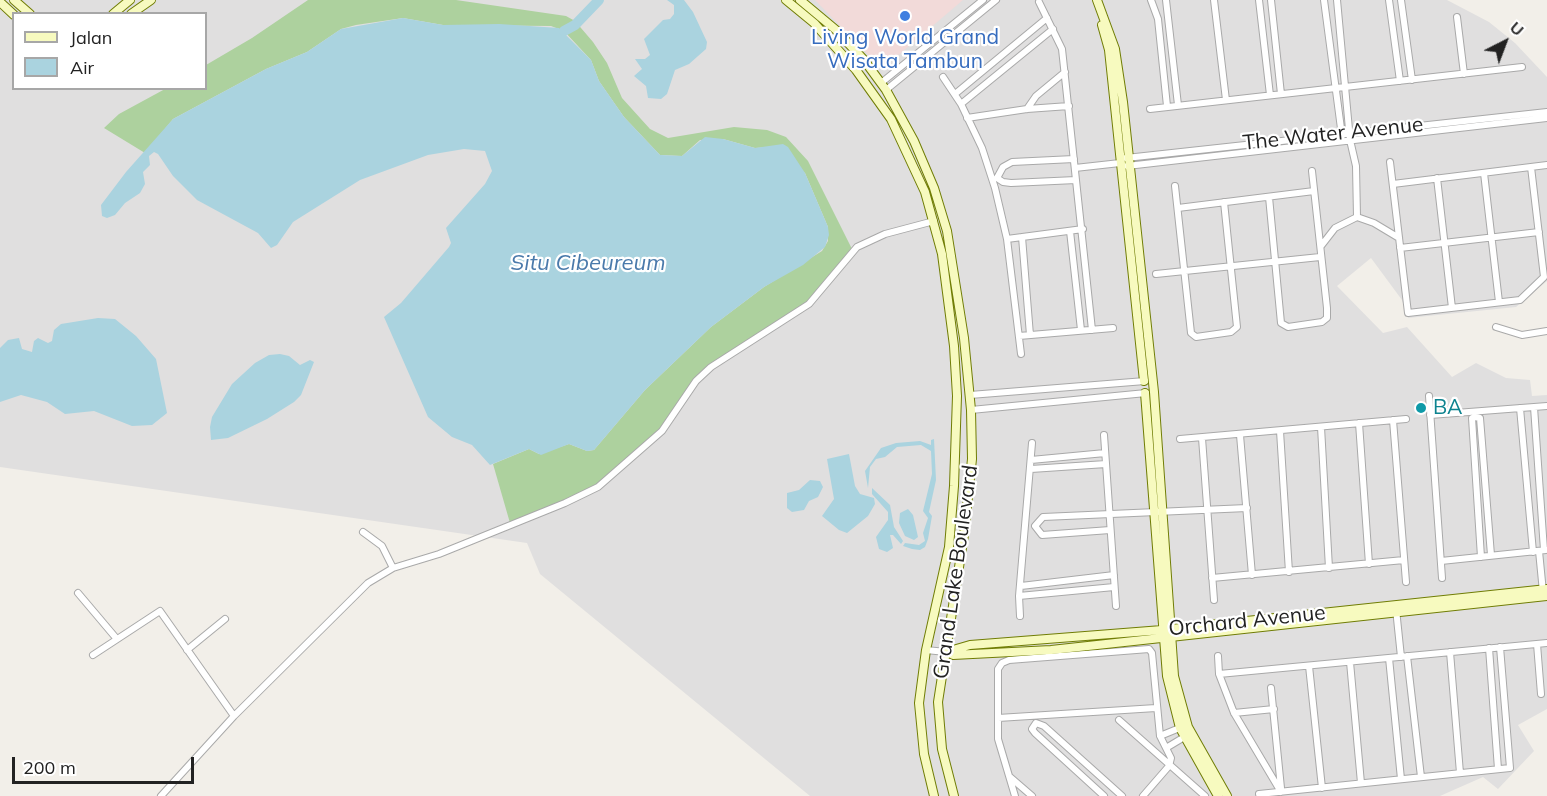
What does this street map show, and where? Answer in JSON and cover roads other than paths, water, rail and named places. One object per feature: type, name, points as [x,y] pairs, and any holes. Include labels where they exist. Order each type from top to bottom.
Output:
[{"type":"street","points":[[14,0],[17,12]]},
{"type":"street","points":[[115,12],[130,0]]},
{"type":"street","points":[[134,12],[151,0]]},
{"type":"street","name":"Grand Lake Boulevard","points":[[786,0],[814,23],[875,95],[905,145],[934,221],[947,289],[957,380],[949,547],[927,650],[919,714],[924,754],[934,796]]},
{"type":"street","name":"Grand Lake Boulevard","points":[[800,0],[836,30],[884,86],[914,141],[941,208],[957,283],[971,410],[969,500],[940,678],[939,724],[954,796]]},
{"type":"street","points":[[884,86],[983,0]]},
{"type":"street","points":[[884,86],[996,0]]},
{"type":"street","points":[[1091,0],[1109,50],[1124,163],[1150,392],[1167,633],[1184,726],[1218,796]]},
{"type":"street","points":[[1097,0],[1115,49],[1124,163]]},
{"type":"street","points":[[1150,0],[1158,19],[1167,106]]},
{"type":"street","points":[[1166,0],[1178,105]]},
{"type":"street","points":[[1214,0],[1226,100]]},
{"type":"street","points":[[1259,0],[1270,95]]},
{"type":"street","points":[[1270,0],[1281,94]]},
{"type":"street","points":[[1324,0],[1342,141]]},
{"type":"street","points":[[1337,0],[1350,140],[1356,166],[1357,217]]},
{"type":"street","points":[[1389,0],[1400,81]]},
{"type":"street","points":[[1401,0],[1412,80]]},
{"type":"street","points":[[1039,2],[1062,49],[1092,330]]},
{"type":"street","points":[[0,3],[17,12]]},
{"type":"street","points":[[1457,17],[1464,74]]},
{"type":"street","points":[[955,94],[1047,18]]},
{"type":"street","points":[[961,104],[1053,28]]},
{"type":"street","points":[[1150,109],[1522,67]]},
{"type":"street","points":[[1027,109],[1031,101],[1065,72]]},
{"type":"street","points":[[943,77],[961,104],[984,154],[1008,239],[1021,354]]},
{"type":"street","points":[[967,118],[1027,109],[1069,106]]},
{"type":"street","name":"The Water Avenue","points":[[1124,163],[1159,153],[1547,112]]},
{"type":"street","name":"The Water Avenue","points":[[1124,163],[1160,162],[1547,118]]},
{"type":"street","points":[[1159,153],[1160,162]]},
{"type":"street","points":[[1074,159],[1012,162],[1003,167],[997,178],[1011,183],[1076,180]]},
{"type":"street","points":[[1390,162],[1408,313],[1520,300],[1544,278],[1531,167]]},
{"type":"street","points":[[1075,168],[1124,163]]},
{"type":"street","points":[[1393,184],[1547,165]]},
{"type":"street","points":[[1269,197],[1281,323],[1288,327],[1322,322],[1327,318],[1312,171]]},
{"type":"street","points":[[1484,173],[1499,302]]},
{"type":"street","points":[[1437,178],[1452,308]]},
{"type":"street","points":[[1176,186],[1191,333],[1196,337],[1231,332],[1237,327],[1224,202]]},
{"type":"street","points":[[1178,208],[1314,191]]},
{"type":"street","points":[[1321,246],[1335,228],[1357,217],[1374,222],[1399,238]]},
{"type":"street","points":[[161,796],[234,716],[359,590],[393,568],[439,554],[566,503],[598,487],[662,431],[696,381],[711,367],[809,304],[857,248],[867,241],[934,221]]},
{"type":"street","points":[[1008,239],[1083,229]]},
{"type":"street","points":[[1070,231],[1081,330]]},
{"type":"street","points":[[1400,248],[1539,232]]},
{"type":"street","points":[[1022,237],[1030,335]]},
{"type":"street","points":[[1156,274],[1320,257]]},
{"type":"street","points":[[1496,327],[1522,335],[1547,332]]},
{"type":"street","points":[[1019,336],[1113,328]]},
{"type":"street","points":[[957,380],[968,378]]},
{"type":"street","points":[[970,395],[1148,380]]},
{"type":"street","points":[[971,410],[1150,392]]},
{"type":"street","points":[[1429,396],[1442,578]]},
{"type":"street","points":[[1430,415],[1547,406]]},
{"type":"street","points":[[1534,407],[1541,551]]},
{"type":"street","points":[[1520,408],[1545,592]]},
{"type":"street","points":[[1481,556],[1472,418],[1475,417],[1480,418],[1491,555]]},
{"type":"street","points":[[1180,439],[1406,419]]},
{"type":"street","points":[[1394,420],[1406,582]]},
{"type":"street","points":[[1359,423],[1369,564]]},
{"type":"street","points":[[1321,427],[1329,568]]},
{"type":"street","points":[[956,432],[971,431]]},
{"type":"street","points":[[1280,431],[1289,572]]},
{"type":"street","points":[[1104,435],[1116,606]]},
{"type":"street","points":[[1240,435],[1252,575]]},
{"type":"street","points":[[1202,438],[1214,600]]},
{"type":"street","points":[[1020,616],[1018,596],[1021,586],[1032,443]]},
{"type":"street","points":[[1031,460],[1105,453]]},
{"type":"street","points":[[1031,469],[1106,464]]},
{"type":"street","points":[[1110,530],[1042,535],[1035,526],[1043,516],[1247,508]]},
{"type":"street","points":[[363,532],[382,546],[393,568]]},
{"type":"street","points":[[1441,561],[1541,551]]},
{"type":"street","points":[[1212,578],[1404,560]]},
{"type":"street","points":[[1021,586],[1114,575]]},
{"type":"street","points":[[1018,596],[1114,586]]},
{"type":"street","name":"Orchard Avenue","points":[[927,650],[953,655],[1051,650],[1167,633],[1545,592]]},
{"type":"street","points":[[78,593],[116,638]]},
{"type":"street","points":[[1396,609],[1421,777]]},
{"type":"street","points":[[93,655],[160,611],[234,716]]},
{"type":"street","points":[[187,650],[225,620]]},
{"type":"street","points":[[1219,674],[1547,643]]},
{"type":"street","points":[[1537,644],[1541,694]]},
{"type":"street","points":[[1259,794],[1510,768],[1500,647]]},
{"type":"street","points":[[1489,648],[1498,769]]},
{"type":"street","points":[[1015,796],[998,739],[998,669],[1002,663],[1009,660],[1146,649],[1152,653],[1160,736],[1171,758],[1169,766],[1143,796]]},
{"type":"street","points":[[1450,652],[1460,773]]},
{"type":"street","points":[[1218,656],[1219,674],[1234,713],[1281,792]]},
{"type":"street","points":[[1389,658],[1401,779]]},
{"type":"street","points":[[1350,662],[1361,783]]},
{"type":"street","points":[[1309,666],[1322,788]]},
{"type":"street","points":[[1271,688],[1281,792]]},
{"type":"street","points":[[998,718],[1156,708]]},
{"type":"street","points":[[1234,713],[1274,709]]},
{"type":"street","points":[[1119,720],[1205,796]]},
{"type":"street","points":[[1104,796],[1035,733],[1032,729],[1035,723],[1044,726],[1122,796]]},
{"type":"street","points":[[1160,736],[1184,726]]},
{"type":"street","points":[[1166,748],[1188,735]]},
{"type":"street","points":[[1188,735],[1227,796]]},
{"type":"street","points":[[1009,776],[1032,796]]},
{"type":"water","points":[[667,0],[684,0],[693,12],[707,42],[706,49],[689,64],[675,70],[667,94],[661,99],[648,98],[646,86],[634,76],[642,69],[635,59],[645,59],[650,55],[644,39],[663,20],[670,19],[674,14],[674,5]]},
{"type":"water","name":"Situ Cibeureum","points":[[403,18],[443,25],[499,24],[559,28],[591,60],[599,81],[624,117],[660,155],[682,156],[705,137],[723,139],[755,148],[783,144],[788,147],[805,173],[828,227],[829,235],[825,247],[803,265],[764,287],[711,327],[645,390],[594,450],[587,451],[569,444],[541,455],[529,449],[490,465],[472,445],[452,437],[428,417],[384,317],[401,303],[449,247],[451,243],[446,228],[485,184],[492,171],[485,151],[464,149],[428,155],[360,180],[293,222],[277,245],[271,248],[258,233],[197,200],[173,176],[158,154],[154,152],[149,156],[150,165],[143,172],[145,184],[140,193],[125,203],[115,215],[107,218],[102,216],[101,205],[126,172],[173,119],[266,69],[307,52],[341,29]]},
{"type":"water","points":[[98,318],[115,319],[136,336],[156,359],[167,413],[152,425],[132,426],[94,411],[65,414],[47,402],[21,395],[0,402],[0,348],[8,340],[19,338],[22,349],[32,352],[34,341],[38,338],[48,343],[52,341],[54,330],[61,324]]},
{"type":"water","points":[[269,355],[289,356],[300,365],[310,360],[314,362],[301,395],[267,419],[228,438],[211,440],[212,417],[232,384],[255,363]]},
{"type":"water","points":[[934,439],[936,480],[929,512],[932,516],[928,539],[925,547],[920,550],[912,549],[903,546],[905,543],[919,545],[925,541],[923,533],[928,518],[923,511],[932,474],[931,451],[921,445],[897,447],[885,457],[876,459],[870,467],[868,488],[865,471],[881,448],[896,443],[920,441],[931,445],[931,440]]},
{"type":"water","points":[[849,454],[855,486],[860,494],[874,498],[875,504],[868,516],[847,533],[839,530],[822,516],[834,499],[827,459]]},
{"type":"water","points":[[810,480],[820,481],[823,487],[818,497],[809,501],[804,510],[792,512],[787,508],[787,493],[799,490]]},
{"type":"water","points":[[872,488],[890,505],[894,527],[903,541],[901,544],[893,535],[890,535],[893,548],[887,552],[879,549],[876,537],[888,520],[888,512],[872,494]]},
{"type":"water","points":[[908,509],[913,515],[918,537],[914,540],[905,536],[899,523],[900,513]]},
{"type":"waterway","points":[[564,31],[575,25],[599,0]]},
{"type":"place","name":"Living World Grand Wisata Tambun","points":[[905,16]]},
{"type":"place","name":"BA","points":[[1421,408]]}]
